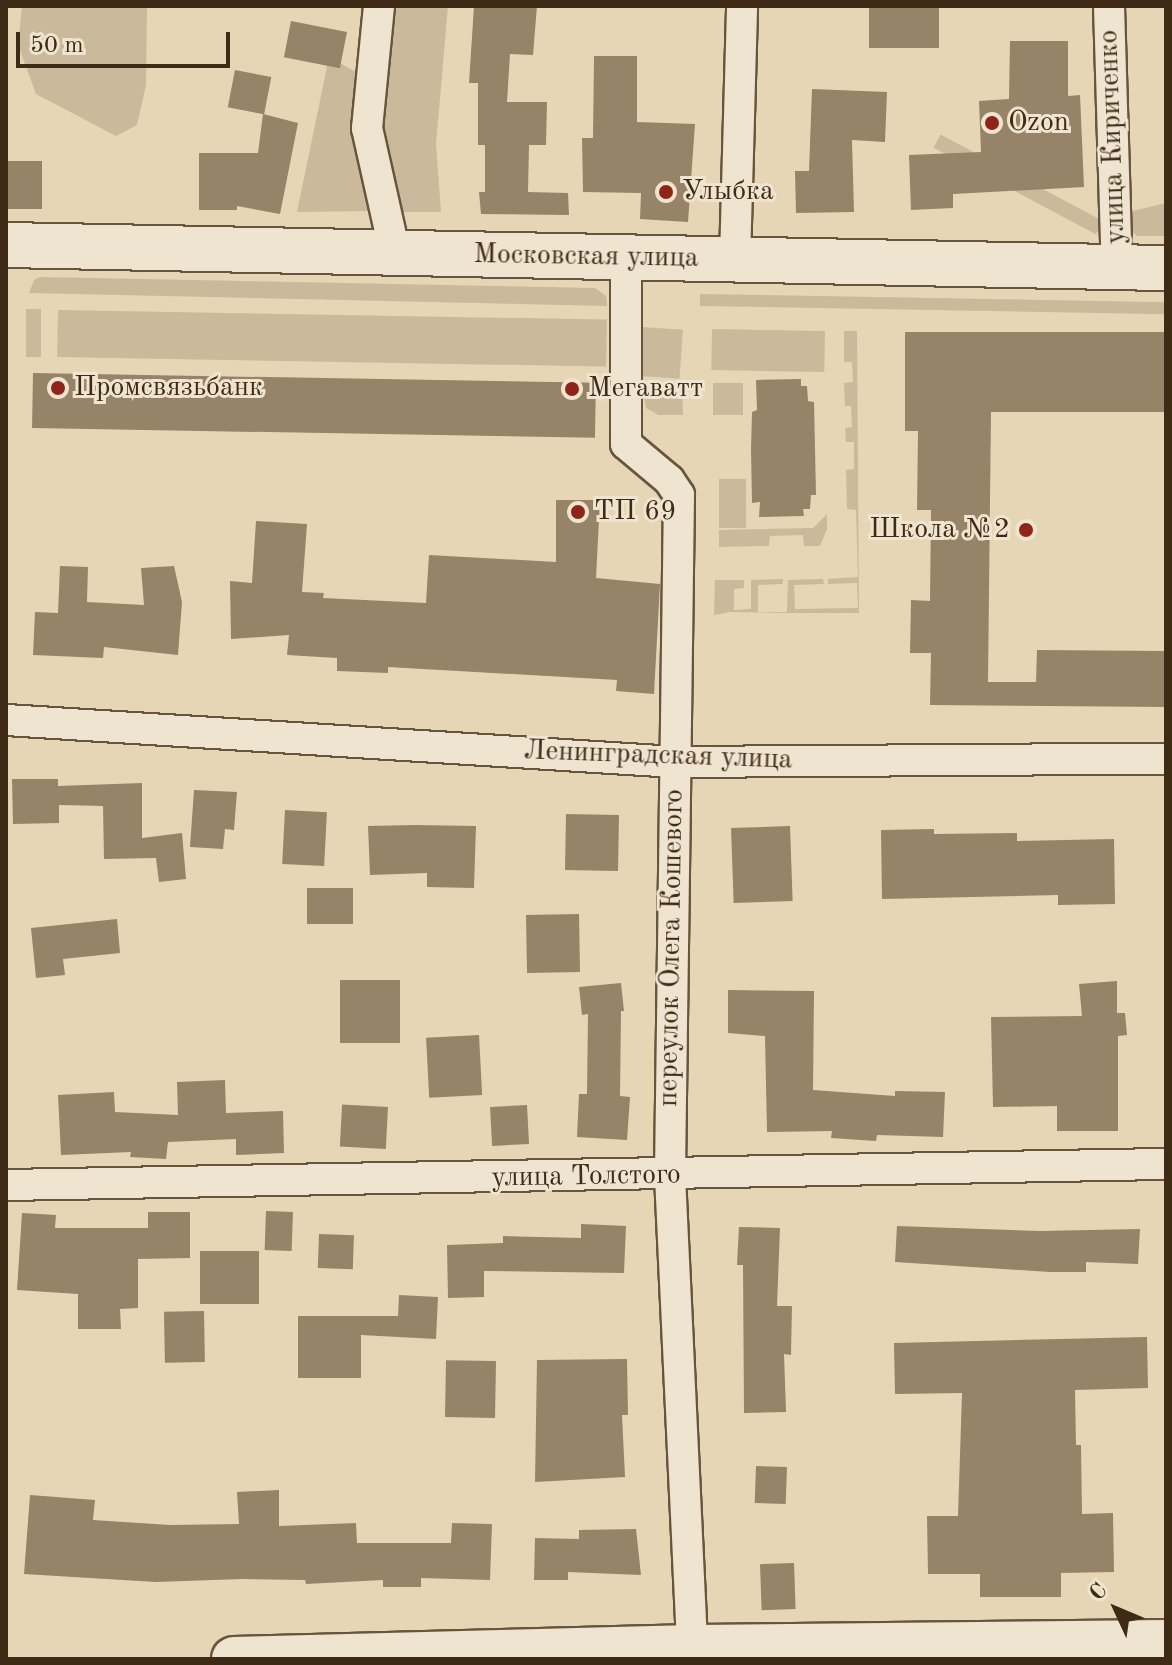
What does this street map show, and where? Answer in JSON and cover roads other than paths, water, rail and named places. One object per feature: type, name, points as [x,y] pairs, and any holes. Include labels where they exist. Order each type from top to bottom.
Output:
[{"type":"main road","name":"Московская улица","points":[[6,245],[1166,268]]},
{"type":"main road","points":[[234,1659],[1166,1642]]},
{"type":"street","points":[[379,6],[367,128],[395,253]]},
{"type":"street","points":[[735,260],[742,6]]},
{"type":"street","name":"улица Кириченко","points":[[1109,6],[1117,268]]},
{"type":"street","name":"переулок Олега Кошевого","points":[[626,259],[626,444],[669,480],[679,495],[670,1176],[693,1653]]},
{"type":"street","name":"Ленинградская улица","points":[[6,720],[675,762],[1166,759]]},
{"type":"street","name":"улица Толстого","points":[[6,1185],[670,1176],[1166,1164]]},
{"type":"place","name":"Ozon","points":[[992,123]]},
{"type":"place","name":"Улыбка","points":[[666,192]]},
{"type":"place","name":"Промсвязьбанк","points":[[58,388]]},
{"type":"place","name":"Мегаватт","points":[[572,389]]},
{"type":"place","name":"ТП 69","points":[[578,512]]},
{"type":"place","name":"Школа №2","points":[[1026,530]]}]
